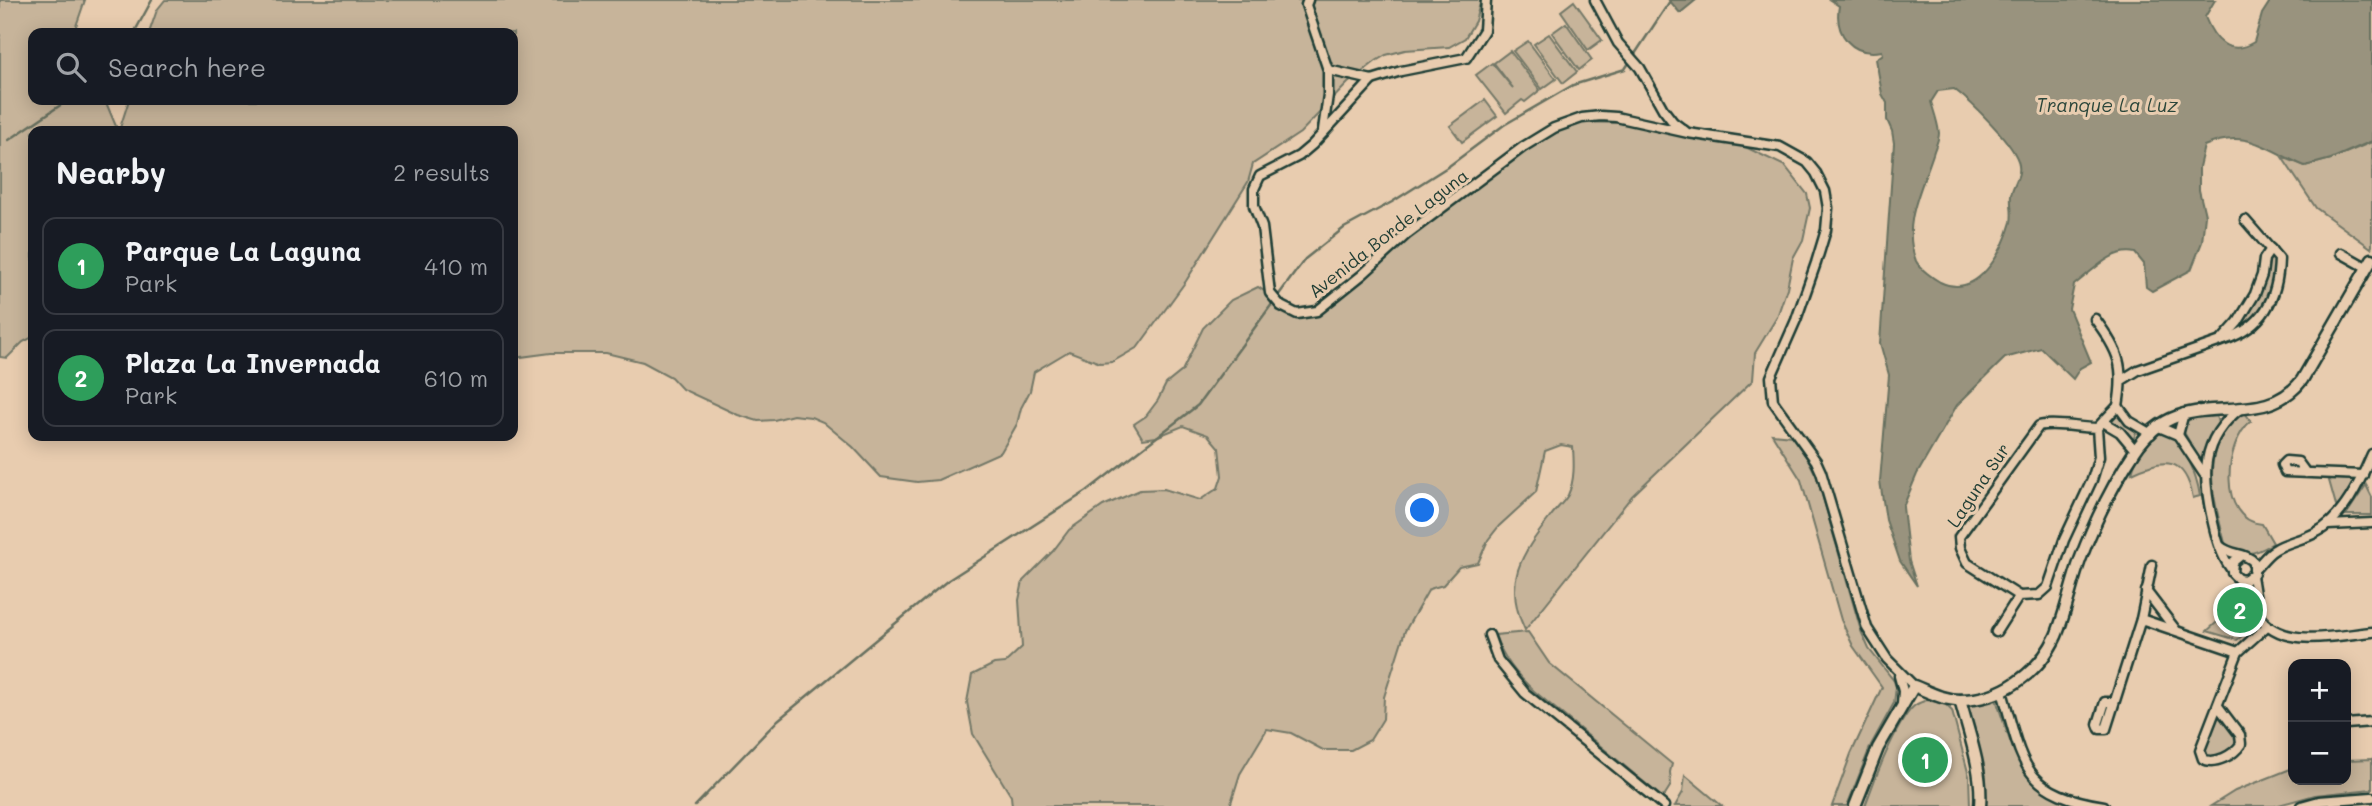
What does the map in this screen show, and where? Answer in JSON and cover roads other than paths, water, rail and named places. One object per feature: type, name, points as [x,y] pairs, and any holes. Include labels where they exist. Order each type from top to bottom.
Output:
[{"type":"street","points":[[1308,0],[1306,5],[1328,70],[1323,131]]},
{"type":"street","points":[[1328,70],[1372,80],[1401,71],[1466,58],[1484,30],[1486,0]]},
{"type":"street","points":[[1595,0],[1618,43],[1640,68],[1663,110],[1688,133]]},
{"type":"street","name":"Avenida Borde Laguna","points":[[1372,80],[1298,156],[1260,176],[1254,189],[1254,206],[1262,227],[1270,293],[1281,306],[1297,314],[1317,311],[1407,234],[1523,147],[1554,128],[1582,118],[1601,116],[1780,147],[1807,162],[1825,191],[1828,208],[1826,230],[1796,320],[1771,377],[1773,401],[1821,472],[1867,628],[1873,640],[1914,686],[1933,694],[1960,700],[2002,691],[2031,671],[2051,645],[2080,559],[2135,450],[2155,430],[2184,413],[2218,408],[2260,407],[2277,402],[2297,386],[2369,263]]},
{"type":"street","points":[[2122,380],[2138,370],[2242,334],[2261,318],[2274,291],[2279,259],[2245,220]]},
{"type":"street","points":[[2221,341],[2238,322],[2255,294],[2262,275],[2264,258],[2271,249]]},
{"type":"street","points":[[2341,253],[2369,263]]},
{"type":"street","points":[[1996,632],[2020,596],[2039,595],[2048,587],[2064,540],[2092,480],[2099,457],[2100,425],[2118,406],[2122,380],[2119,362],[2110,339],[2095,319]]},
{"type":"street","points":[[2118,406],[2129,421],[2178,435],[2204,474]]},
{"type":"street","points":[[2218,408],[2221,426]]},
{"type":"street","points":[[2241,408],[2221,426],[2214,439],[2204,474],[2218,544],[2231,569],[2246,588],[2267,626],[2284,634],[2297,637],[2372,632]]},
{"type":"street","points":[[2178,435],[2184,413]]},
{"type":"street","points":[[2100,425],[2120,432],[2135,450]]},
{"type":"street","name":"Laguna Sur","points":[[2020,596],[1967,562],[1960,548],[1959,537],[2039,426],[2100,425]]},
{"type":"street","points":[[2238,579],[2245,580],[2254,573],[2269,554],[2280,546],[2315,534],[2328,525],[2339,513],[2363,475],[2372,454]]},
{"type":"street","points":[[2306,473],[2363,475]]},
{"type":"street","points":[[2328,525],[2372,523]]},
{"type":"street","points":[[2218,544],[2239,557]]},
{"type":"street","points":[[2231,569],[2232,562],[2239,557],[2251,559],[2269,554]]},
{"type":"street","points":[[2251,559],[2258,614]]},
{"type":"street","points":[[2113,702],[2141,619],[2152,565]]},
{"type":"street","points":[[2146,591],[2175,629]]},
{"type":"street","points":[[2141,619],[2238,652]]},
{"type":"street","points":[[2218,706],[2240,735],[2241,744],[2236,750],[2214,762],[2208,762],[2203,759],[2200,751],[2238,652],[2267,626]]},
{"type":"street","points":[[1489,635],[1498,660],[1525,693],[1664,806]]},
{"type":"street","points":[[1897,670],[1903,691],[1902,706]]},
{"type":"street","points":[[1855,806],[1878,748],[1914,686]]},
{"type":"street","points":[[2002,691],[2018,748],[2031,774],[2062,797],[2104,806]]},
{"type":"street","points":[[1902,706],[1919,696],[1933,694]]},
{"type":"street","points":[[1960,700],[1976,761],[1980,806]]},
{"type":"street","points":[[2351,724],[2372,722]]},
{"type":"street","points":[[2301,806],[2319,801],[2372,797]]},
{"type":"water","points":[[1669,0],[1696,0],[1680,13]]},
{"type":"water","name":"Tranque La Luz","points":[[1830,0],[2215,0],[2205,17],[2218,39],[2237,48],[2254,42],[2268,0],[2372,0],[2372,141],[2331,159],[2305,166],[2245,140],[2219,141],[2204,146],[2199,167],[2199,190],[2205,215],[2202,242],[2191,270],[2152,291],[2146,287],[2144,264],[2135,253],[2126,252],[2110,258],[2074,285],[2069,309],[2091,362],[2080,368],[2073,379],[2041,348],[2005,358],[1957,405],[1917,474],[1903,507],[1909,561],[1917,586],[1900,561],[1886,520],[1880,481],[1889,375],[1880,343],[1894,143],[1876,59],[1883,54],[1882,51],[1862,50],[1847,41],[1839,26],[1839,6]],"holes":[[[1954,89],[2002,136],[2019,165],[2018,177],[2011,195],[2011,222],[2002,246],[1987,270],[1977,279],[1954,286],[1940,282],[1918,264],[1911,234],[1915,207],[1939,136],[1931,102],[1938,91]]]},
{"type":"waterway","points":[[137,28],[152,0]]},
{"type":"waterway","points":[[695,806],[778,720],[947,581],[1087,491],[1198,405],[1305,259],[1344,228],[1449,166],[1504,125],[1573,85],[1625,69],[1670,1]]},
{"type":"waterway","points":[[30,126],[61,105]]},
{"type":"waterway","points":[[9,140],[28,127]]},
{"type":"place","name":"Plaza La Invernada","points":[[2240,610]]},
{"type":"place","name":"Parque La Laguna","points":[[1925,760]]}]
